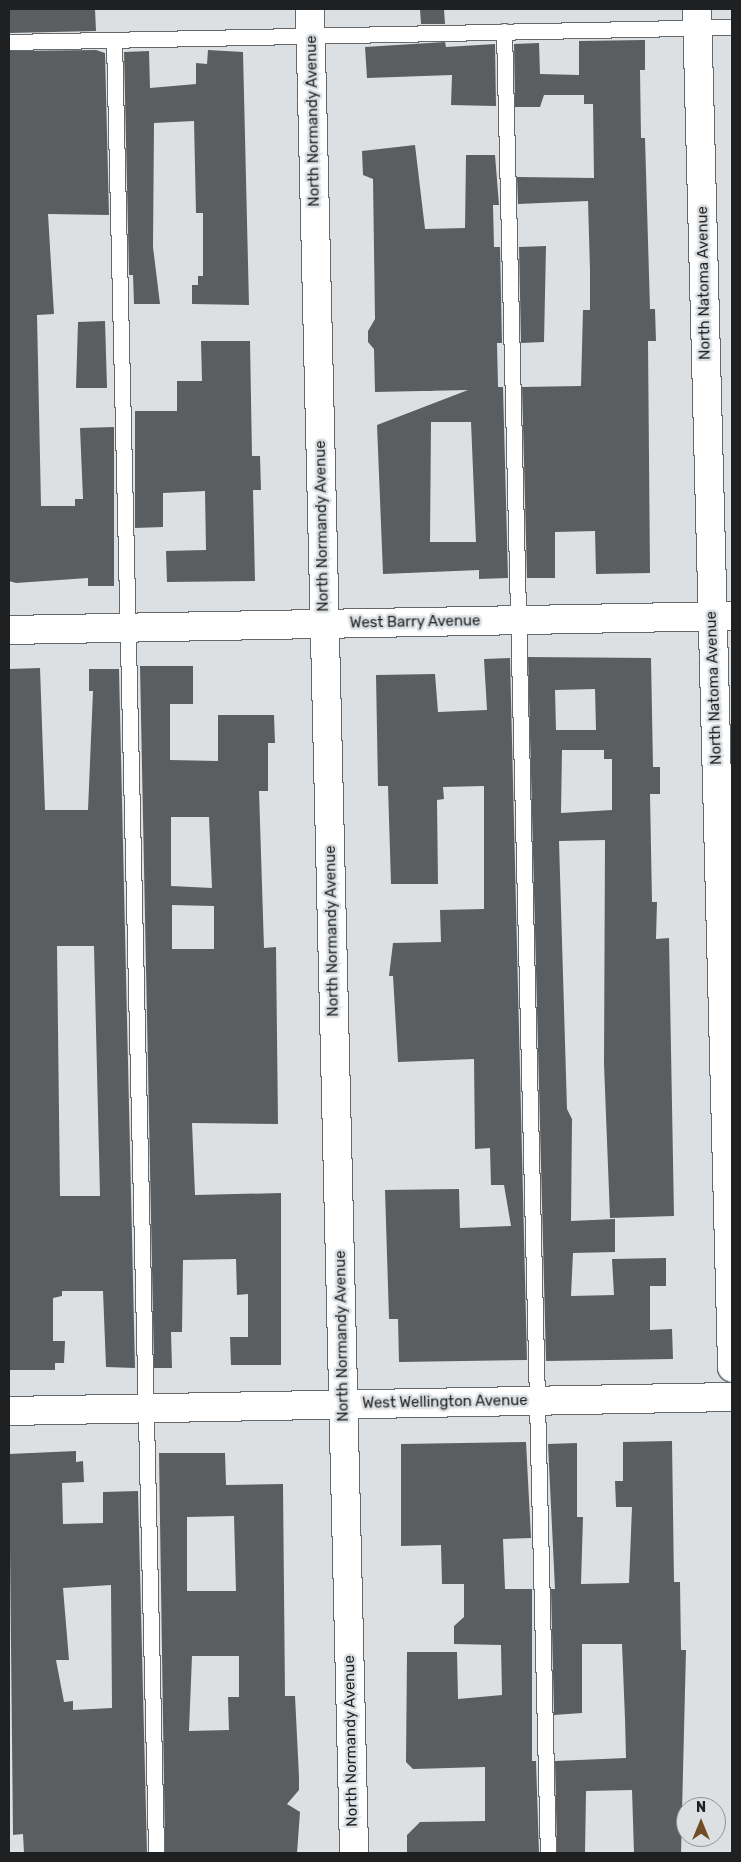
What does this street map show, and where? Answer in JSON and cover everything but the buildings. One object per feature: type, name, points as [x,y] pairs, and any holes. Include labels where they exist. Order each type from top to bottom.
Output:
[{"type":"street","name":"North Normandy Avenue","points":[[310,9],[354,1853]]},
{"type":"street","name":"North Natoma Avenue","points":[[698,18],[722,616],[732,1368]]},
{"type":"street","name":"West Barry Avenue","points":[[9,630],[722,616]]},
{"type":"street","name":"West Wellington Avenue","points":[[9,1410],[732,1397]]},
{"type":"lane","points":[[9,42],[504,31],[698,18],[732,26]]},
{"type":"lane","points":[[504,31],[548,1853]]},
{"type":"lane","points":[[114,40],[126,628],[156,1853]]}]
